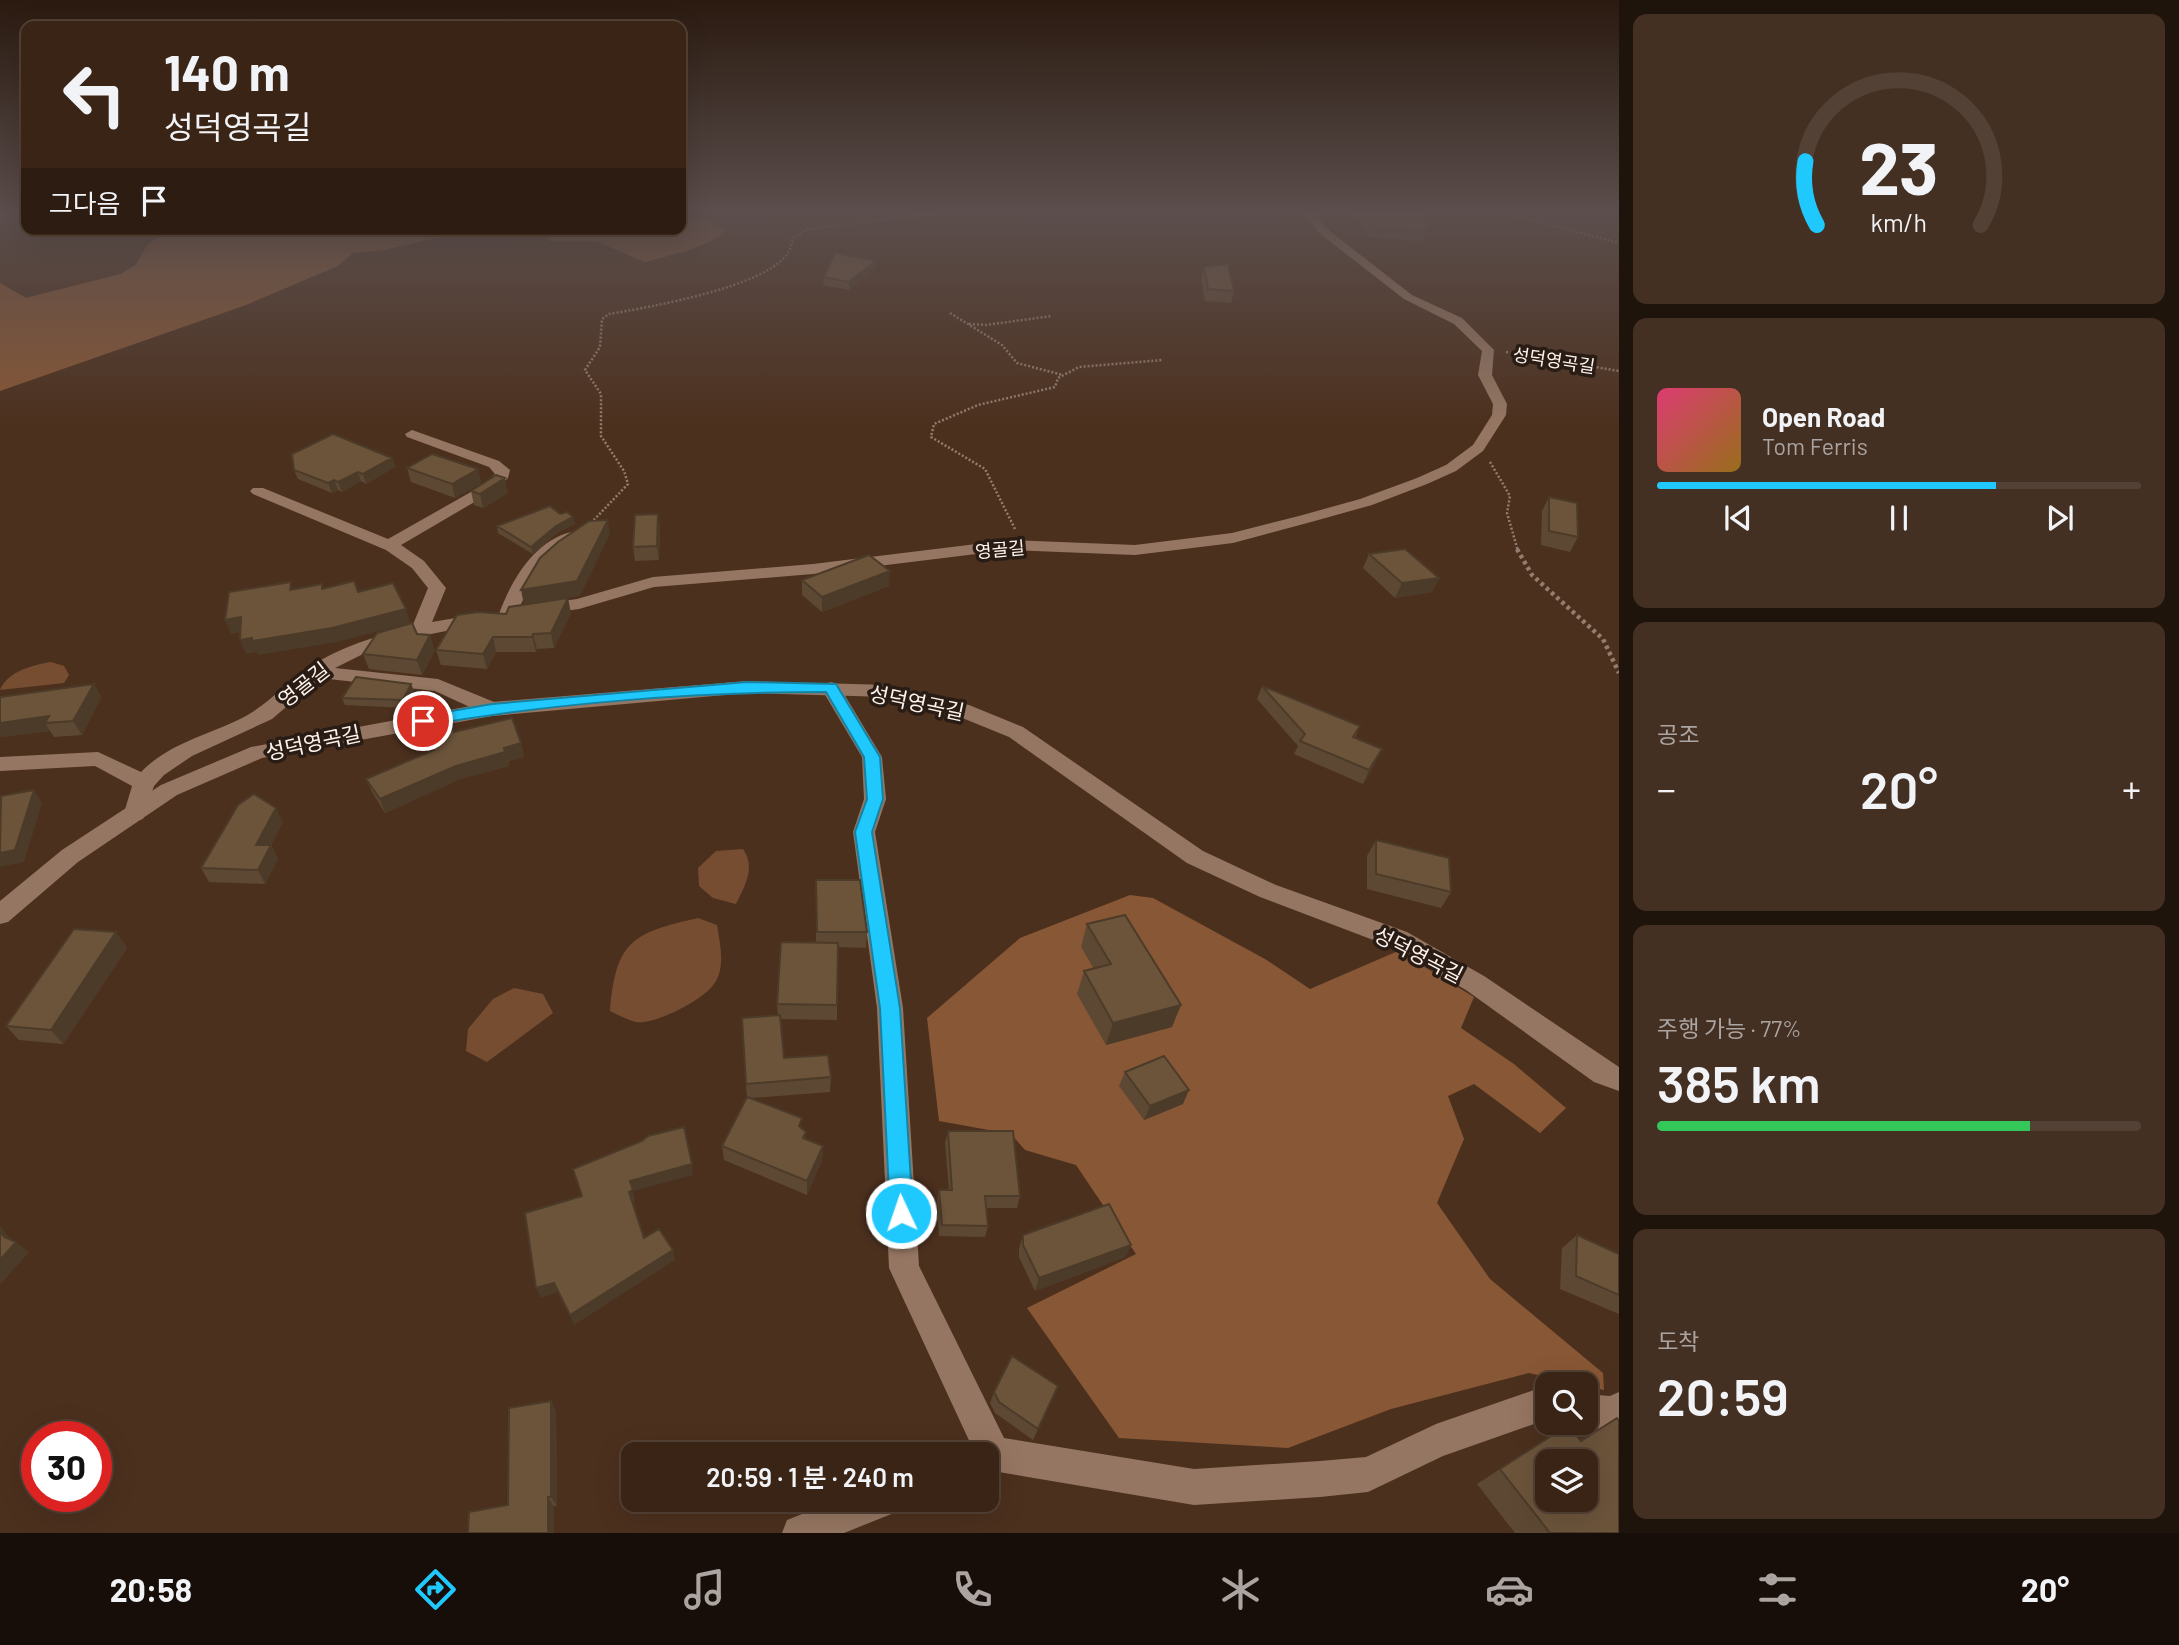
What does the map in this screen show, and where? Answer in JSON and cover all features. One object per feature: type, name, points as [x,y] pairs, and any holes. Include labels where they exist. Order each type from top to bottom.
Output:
[{"type":"street","points":[[1391,284],[1408,297],[1458,321],[1488,350],[1485,375],[1500,404],[1499,415],[1478,448]]},
{"type":"street","points":[[391,544],[490,487],[503,475],[502,470],[494,464],[412,434]]},
{"type":"street","name":"영골길","points":[[144,783],[169,761],[264,715],[315,671],[372,642],[421,629],[579,604],[653,582],[813,569],[1009,545],[1135,550],[1233,538],[1366,502],[1451,468],[1478,448]]},
{"type":"street","points":[[258,491],[373,540],[391,544],[429,575],[437,588],[421,629]]},
{"type":"street","points":[[508,614],[518,585],[542,555],[588,527]]},
{"type":"street","points":[[315,671],[366,679],[438,685],[492,709]]},
{"type":"street","name":"성덕영곡길","points":[[0,915],[71,856],[169,790],[258,752],[492,709],[747,687],[889,691],[962,710],[1016,732],[1195,857],[1268,891],[1398,939],[1475,983],[1604,1073],[1619,1079]]},
{"type":"street","points":[[831,688],[872,757],[875,799],[864,832],[890,1008],[904,1268],[984,1442]]},
{"type":"street","points":[[0,764],[98,759],[144,783],[135,813]]},
{"type":"street","points":[[999,1456],[1194,1487],[1306,1480],[1368,1474],[1436,1441],[1535,1408]]},
{"type":"street","points":[[1598,1412],[1611,1413],[1619,1409]]},
{"type":"street","points":[[800,1533],[852,1512]]},
{"type":"path","points":[[588,527],[628,484],[626,471],[601,435],[599,423],[603,399],[600,389],[587,377],[585,370],[600,347],[602,319],[610,314],[671,304],[697,293],[738,284]]},
{"type":"path","points":[[950,313],[1002,345],[1017,363],[1064,375]]},
{"type":"path","points":[[968,324],[986,325],[1052,316]]},
{"type":"path","name":"성덕영곡길","points":[[1488,350],[1619,371]]},
{"type":"path","points":[[1009,545],[1016,531],[1006,505],[993,484],[981,465],[940,446],[931,437],[934,424],[951,413],[986,401],[1055,387],[1058,378],[1079,368],[1162,360]]},
{"type":"path","points":[[1478,448],[1497,471],[1510,496],[1507,513],[1512,531],[1518,551],[1532,575],[1603,639],[1619,673]]},
{"type":"shaded area","points":[[0,284],[26,298],[83,284],[297,284],[246,305],[0,391]]},
{"type":"shaded area","points":[[51,662],[64,666],[69,675],[64,683],[0,690],[15,674],[29,667]]},
{"type":"shaded area","points":[[743,849],[749,870],[736,904],[713,898],[699,886],[698,868],[716,851]]},
{"type":"shaded area","points":[[1130,895],[1153,898],[1265,959],[1310,989],[1398,951],[1474,997],[1461,1028],[1514,1064],[1566,1108],[1540,1133],[1474,1084],[1448,1096],[1464,1139],[1437,1203],[1490,1279],[1603,1373],[1604,1390],[1598,1389],[1598,1372],[1529,1373],[1391,1409],[1288,1448],[1119,1438],[1027,1308],[1136,1254],[1076,1165],[1025,1150],[1011,1134],[939,1121],[927,1018],[1020,938]]},
{"type":"shaded area","points":[[698,918],[717,925],[721,955],[720,970],[714,984],[700,997],[655,1020],[636,1022],[610,1011],[617,969],[632,944],[657,929]]},
{"type":"shaded area","points":[[514,988],[543,994],[553,1013],[487,1062],[466,1051],[468,1029],[493,999]]},
{"type":"building","points":[[1207,284],[1232,284],[1234,291],[1208,289]]},
{"type":"building","points":[[333,434],[392,458],[363,474],[358,472],[338,482],[334,480],[328,483],[294,470],[292,454]]},
{"type":"building","points":[[432,454],[478,469],[452,484],[407,468]]},
{"type":"building","points":[[496,475],[505,478],[480,494],[471,491]]},
{"type":"building","points":[[1549,497],[1577,503],[1578,537],[1549,531]]},
{"type":"building","points":[[550,506],[560,514],[567,512],[573,517],[556,526],[531,547],[497,526]]},
{"type":"building","points":[[658,514],[657,546],[633,547],[635,515]]},
{"type":"building","points":[[608,520],[577,581],[521,590],[540,558],[558,542],[589,521]]},
{"type":"building","points":[[1405,549],[1439,578],[1402,583],[1369,554]]},
{"type":"building","points":[[869,555],[890,571],[822,597],[802,580]]},
{"type":"building","points":[[354,581],[358,592],[393,583],[406,609],[332,628],[252,641],[252,638],[240,640],[241,617],[225,620],[229,592],[291,582],[290,590],[322,584],[322,589]]},
{"type":"building","points":[[568,598],[551,633],[533,634],[532,637],[493,637],[483,654],[436,650],[457,615],[478,612],[506,614],[509,607]]},
{"type":"building","points":[[412,623],[417,634],[430,635],[417,660],[363,654],[377,633]]},
{"type":"building","points":[[356,677],[411,684],[403,700],[342,698]]},
{"type":"building","points":[[94,684],[73,721],[45,723],[49,716],[0,723],[0,697]]},
{"type":"building","points":[[1262,686],[1360,726],[1353,737],[1382,749],[1369,770],[1300,741],[1305,734]]},
{"type":"building","points":[[450,716],[454,732],[512,718],[521,743],[504,748],[505,752],[456,766],[380,799],[366,779],[434,750],[427,721]]},
{"type":"building","points":[[34,790],[15,850],[0,853],[1,796]]},
{"type":"building","points":[[254,794],[276,808],[256,845],[271,845],[258,870],[201,868],[238,805]]},
{"type":"building","points":[[1376,840],[1449,858],[1451,892],[1376,874]]},
{"type":"building","points":[[816,880],[860,880],[867,932],[817,932]]},
{"type":"building","points":[[1125,915],[1181,1005],[1113,1023],[1084,971],[1111,964],[1087,924]]},
{"type":"building","points":[[74,929],[116,932],[51,1030],[6,1026]]},
{"type":"building","points":[[781,942],[838,943],[837,1005],[777,1004]]},
{"type":"building","points":[[780,1015],[784,1058],[828,1055],[831,1077],[746,1084],[742,1018]]},
{"type":"building","points":[[1164,1056],[1189,1090],[1150,1106],[1125,1072]]},
{"type":"building","points":[[747,1097],[802,1118],[799,1126],[806,1132],[803,1138],[823,1146],[807,1181],[722,1146]]},
{"type":"building","points":[[684,1127],[692,1164],[630,1181],[633,1190],[629,1192],[644,1238],[659,1229],[673,1250],[570,1315],[554,1283],[536,1288],[525,1213],[582,1196],[573,1169],[642,1141],[648,1136]]},
{"type":"building","points":[[948,1131],[1013,1131],[1020,1196],[985,1196],[988,1226],[942,1225],[939,1190],[952,1190]]},
{"type":"building","points":[[1109,1204],[1131,1245],[1039,1278],[1023,1245],[1023,1235]]},
{"type":"building","points":[[0,1231],[4,1237],[16,1242],[0,1260]]},
{"type":"building","points":[[1577,1235],[1619,1254],[1619,1295],[1576,1276]]},
{"type":"building","points":[[1012,1356],[1058,1386],[1038,1429],[999,1402],[994,1392]]},
{"type":"building","points":[[551,1401],[551,1497],[548,1497],[548,1533],[468,1533],[469,1512],[508,1505],[509,1408]]},
{"type":"building","points":[[1617,1418],[1619,1421],[1619,1533],[1550,1533],[1500,1469],[1553,1435],[1576,1435],[1581,1441],[1590,1435],[1598,1435],[1598,1430]]},
{"type":"route","points":[[423,721],[492,709],[747,687],[831,688],[872,757],[875,799],[864,832],[890,1008],[901,1213]]}]
